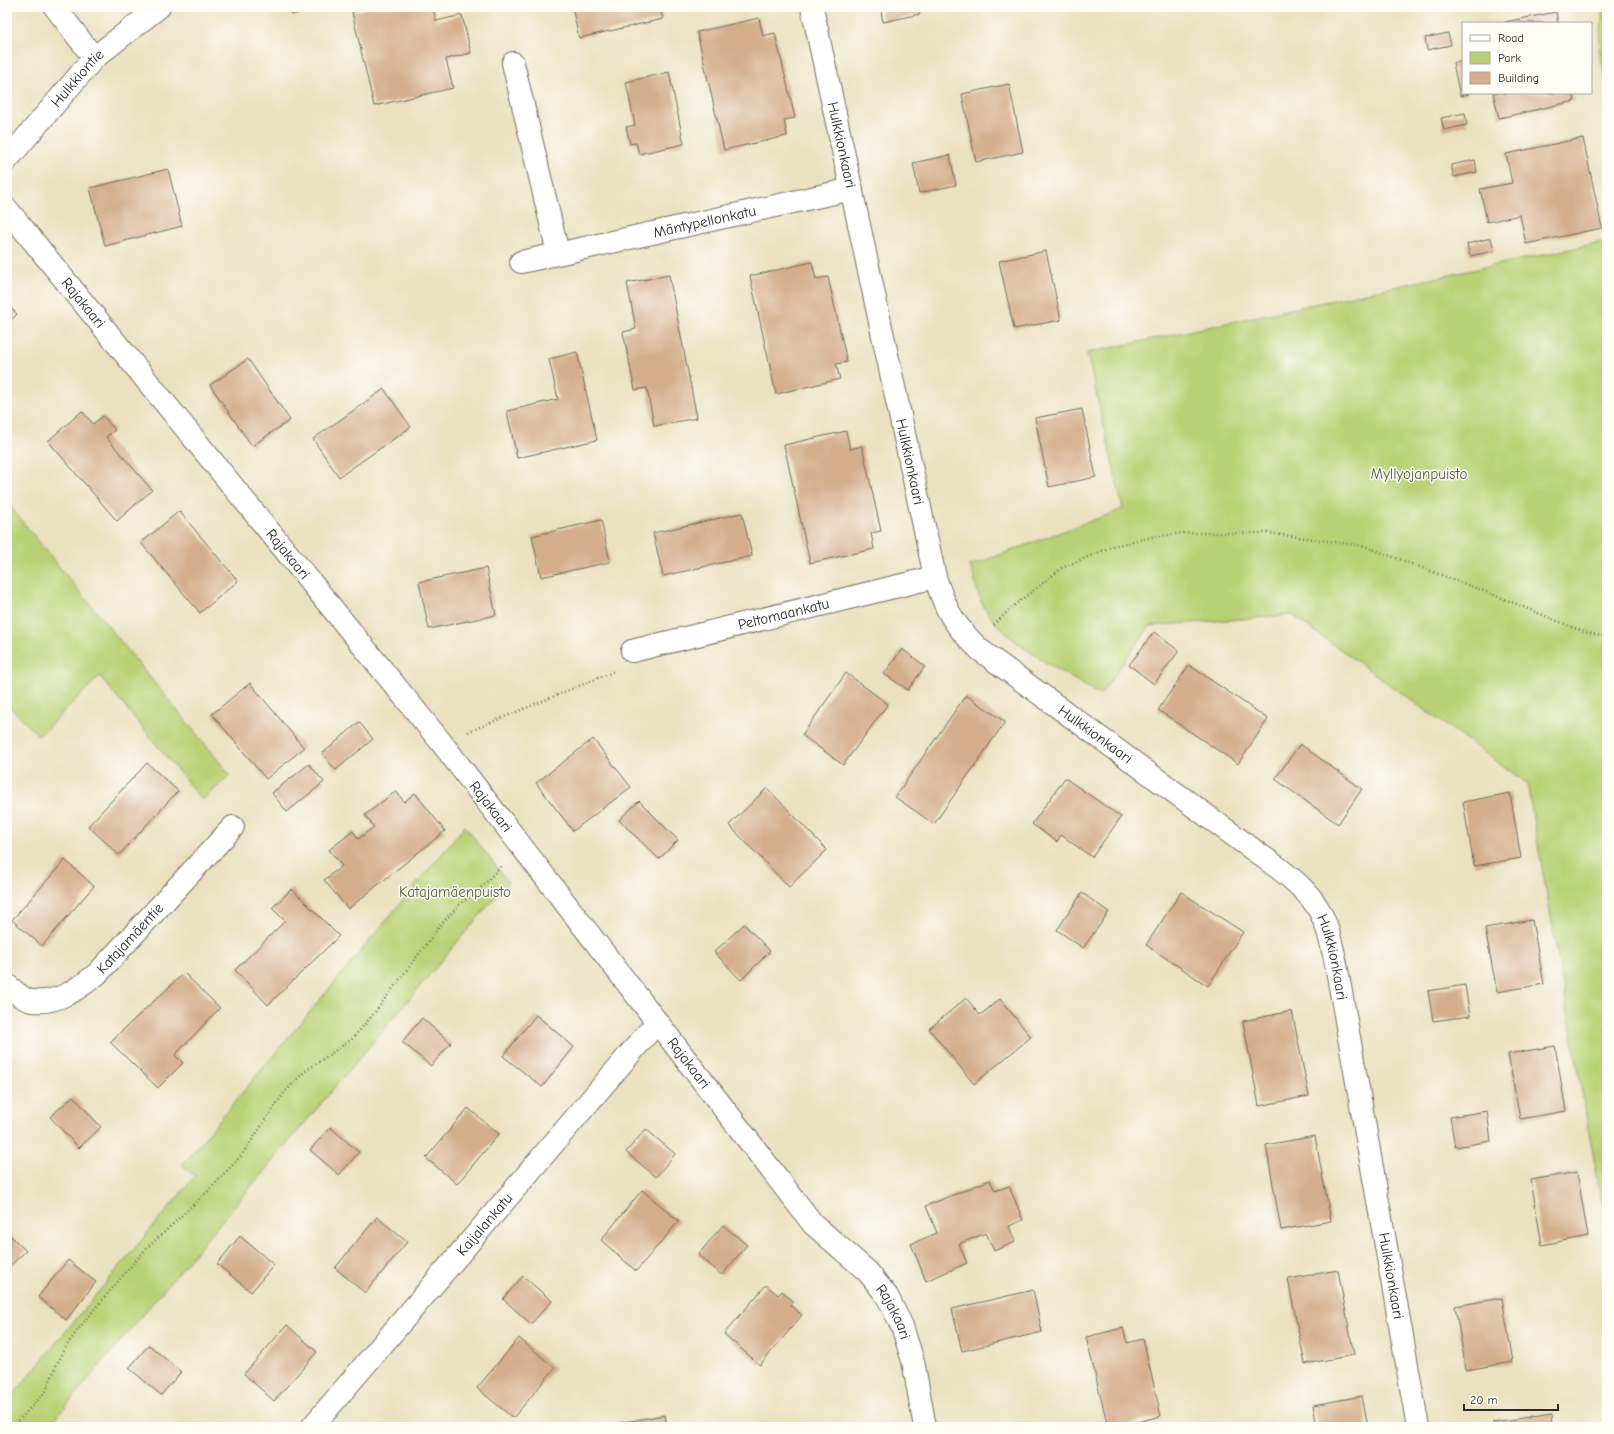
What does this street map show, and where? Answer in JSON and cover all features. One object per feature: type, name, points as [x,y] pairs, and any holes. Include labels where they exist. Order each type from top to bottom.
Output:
[{"type":"street","points":[[54,7],[94,58]]},
{"type":"street","name":"Hulkkiontie","points":[[7,160],[94,58],[159,7]]},
{"type":"street","name":"Hulkkionkaari","points":[[812,7],[935,576],[944,606],[959,630],[980,650],[1283,872],[1300,885],[1318,906],[1330,934],[1336,964],[1418,1427]]},
{"type":"street","points":[[513,64],[558,253]]},
{"type":"street","name":"Mäntypellonkatu","points":[[521,262],[852,189]]},
{"type":"street","name":"Rajakaari","points":[[7,210],[441,742],[813,1224],[868,1272],[887,1296],[902,1326],[913,1361],[925,1427]]},
{"type":"street","name":"Peltomaankatu","points":[[632,651],[935,576]]},
{"type":"street","name":"Katajamäentie","points":[[7,985],[32,1002],[57,999],[79,988],[97,974],[233,827]]},
{"type":"street","name":"Kaijalankatu","points":[[312,1427],[657,1022]]},
{"type":"path","points":[[991,628],[1011,608],[1062,568],[1113,546],[1152,537],[1184,532],[1268,532],[1364,546],[1497,596],[1584,632],[1607,637]]},
{"type":"path","points":[[441,742],[614,672],[632,651]]},
{"type":"path","points":[[13,1427],[46,1391],[56,1366],[69,1342],[86,1319],[145,1250],[207,1192],[241,1156],[284,1093],[304,1072],[352,1039],[372,1016],[444,922],[461,903],[480,890],[520,845]]},
{"type":"green space","points":[[1603,7],[1607,7],[1607,84],[1599,50]]},
{"type":"green space","name":"Myllyojanpuisto","points":[[1607,241],[1607,1232],[1527,783],[1292,615],[1150,626],[1100,695],[1036,656],[1006,633],[993,620],[984,607],[970,566],[1123,509],[1087,353]]},
{"type":"green space","points":[[7,503],[230,775],[202,800],[100,676],[39,736],[7,704]]},
{"type":"green space","name":"Katajamäenpuisto","points":[[465,826],[508,882],[48,1427],[7,1427],[7,1402],[195,1176],[182,1165]]},
{"type":"building","points":[[289,7],[309,7],[310,9],[292,15]]},
{"type":"building","points":[[372,7],[433,7],[436,21],[462,15],[471,53],[446,59],[453,88],[374,106],[352,12]]},
{"type":"building","points":[[572,7],[660,7],[663,19],[579,38]]},
{"type":"building","points":[[880,7],[918,7],[920,14],[883,22]]},
{"type":"building","points":[[1556,12],[1558,22],[1505,22]]},
{"type":"building","points":[[759,18],[763,36],[775,33],[795,118],[784,120],[787,136],[724,150],[697,32]]},
{"type":"building","points":[[1448,33],[1451,45],[1427,50],[1425,38]]},
{"type":"building","points":[[1462,61],[1462,94],[1469,94],[1460,96],[1453,63]]},
{"type":"building","points":[[669,72],[684,144],[639,154],[636,143],[630,144],[626,127],[635,125],[626,82]]},
{"type":"building","points":[[1009,84],[1023,152],[976,162],[962,94]]},
{"type":"building","points":[[1493,94],[1573,94],[1575,101],[1499,118]]},
{"type":"building","points":[[1465,113],[1467,125],[1444,130],[1441,118]]},
{"type":"building","points":[[1583,138],[1602,228],[1526,244],[1520,215],[1487,222],[1480,189],[1512,183],[1506,154]]},
{"type":"building","points":[[950,155],[956,185],[919,193],[913,163]]},
{"type":"building","points":[[1475,160],[1477,172],[1454,177],[1451,165]]},
{"type":"building","points":[[168,169],[182,226],[105,246],[90,188]]},
{"type":"building","points":[[1491,238],[1494,251],[1470,256],[1467,244]]},
{"type":"building","points":[[1046,251],[1061,320],[1014,329],[999,261]]},
{"type":"building","points":[[812,262],[816,279],[828,277],[847,362],[836,364],[840,379],[776,394],[750,276]]},
{"type":"building","points":[[669,275],[697,418],[654,426],[647,388],[635,390],[623,332],[636,329],[627,283]]},
{"type":"building","points":[[7,304],[17,314],[7,325]]},
{"type":"building","points":[[577,352],[597,440],[517,458],[507,411],[558,399],[549,359]]},
{"type":"building","points":[[248,359],[290,420],[252,446],[210,385]]},
{"type":"building","points":[[384,389],[411,427],[339,477],[313,439]]},
{"type":"building","points":[[1082,409],[1096,477],[1049,487],[1035,418]]},
{"type":"building","points":[[82,411],[93,424],[103,416],[115,430],[106,437],[152,490],[117,521],[48,441]]},
{"type":"building","points":[[846,431],[850,449],[862,446],[881,531],[871,533],[874,549],[810,563],[784,445]]},
{"type":"building","points":[[179,511],[238,581],[200,613],[141,543]]},
{"type":"building","points":[[742,513],[752,556],[663,576],[653,533]]},
{"type":"building","points":[[601,520],[610,562],[541,577],[532,536]]},
{"type":"building","points":[[486,568],[496,615],[429,629],[419,582]]},
{"type":"building","points":[[1154,632],[1179,651],[1154,684],[1129,665]]},
{"type":"building","points":[[902,649],[925,666],[908,690],[884,674]]},
{"type":"building","points":[[1189,665],[1268,719],[1238,764],[1158,710]]},
{"type":"building","points":[[846,673],[888,704],[843,765],[802,735]]},
{"type":"building","points":[[250,683],[304,748],[266,779],[212,714]]},
{"type":"building","points":[[966,695],[1005,722],[934,824],[895,797]]},
{"type":"building","points":[[359,722],[373,739],[336,770],[322,754]]},
{"type":"building","points":[[593,739],[631,787],[573,831],[536,783]]},
{"type":"building","points":[[1300,744],[1362,789],[1338,824],[1275,779]]},
{"type":"building","points":[[147,763],[178,791],[119,855],[88,826]]},
{"type":"building","points":[[309,764],[324,782],[287,812],[272,793]]},
{"type":"building","points":[[1065,778],[1121,817],[1092,857],[1061,835],[1057,842],[1032,824]]},
{"type":"building","points":[[767,788],[827,850],[789,887],[729,825]]},
{"type":"building","points":[[396,791],[404,802],[415,793],[445,831],[348,909],[324,880],[342,866],[329,850],[353,831],[358,839],[374,827],[365,815]]},
{"type":"building","points":[[1510,793],[1521,858],[1474,866],[1463,802]]},
{"type":"building","points":[[639,801],[678,840],[659,859],[619,820]]},
{"type":"building","points":[[65,860],[94,886],[42,946],[12,920]]},
{"type":"building","points":[[292,889],[339,936],[268,1005],[235,970],[285,921],[272,908]]},
{"type":"building","points":[[1181,892],[1243,932],[1208,986],[1146,945]]},
{"type":"building","points":[[1082,893],[1109,912],[1083,948],[1057,930]]},
{"type":"building","points":[[1532,920],[1544,984],[1497,992],[1485,928]]},
{"type":"building","points":[[744,924],[770,951],[741,980],[714,952]]},
{"type":"building","points":[[184,973],[220,1008],[175,1055],[183,1063],[158,1088],[110,1042]]},
{"type":"building","points":[[1465,985],[1470,1016],[1433,1021],[1428,991]]},
{"type":"building","points":[[966,998],[980,1015],[1000,999],[1031,1037],[974,1084],[929,1029]]},
{"type":"building","points":[[1292,1011],[1309,1096],[1259,1106],[1243,1021]]},
{"type":"building","points":[[536,1015],[574,1047],[542,1087],[503,1056]]},
{"type":"building","points":[[422,1018],[451,1043],[431,1066],[402,1042]]},
{"type":"building","points":[[1555,1046],[1566,1111],[1520,1119],[1508,1054]]},
{"type":"building","points":[[73,1096],[101,1127],[79,1148],[50,1117]]},
{"type":"building","points":[[468,1108],[499,1134],[457,1184],[426,1158]]},
{"type":"building","points":[[1487,1111],[1491,1141],[1455,1147],[1450,1117]]},
{"type":"building","points":[[330,1127],[359,1152],[339,1175],[310,1150]]},
{"type":"building","points":[[646,1129],[675,1154],[656,1177],[626,1152]]},
{"type":"building","points":[[1315,1136],[1331,1221],[1281,1230],[1266,1145]]},
{"type":"building","points":[[1577,1172],[1588,1236],[1542,1245],[1531,1180]]},
{"type":"building","points":[[990,1180],[995,1191],[1009,1186],[1023,1220],[1009,1226],[1015,1242],[994,1251],[986,1233],[959,1244],[967,1263],[926,1281],[911,1244],[937,1233],[926,1206]]},
{"type":"building","points":[[642,1190],[679,1221],[636,1271],[601,1240]]},
{"type":"building","points":[[377,1217],[407,1242],[365,1293],[335,1268]]},
{"type":"building","points":[[723,1225],[747,1245],[722,1275],[698,1255]]},
{"type":"building","points":[[7,1232],[26,1251],[7,1269]]},
{"type":"building","points":[[240,1236],[274,1265],[251,1292],[217,1264]]},
{"type":"building","points":[[68,1260],[96,1282],[66,1320],[38,1297]]},
{"type":"building","points":[[1338,1270],[1354,1355],[1305,1364],[1288,1279]]},
{"type":"building","points":[[523,1276],[552,1301],[531,1324],[503,1299]]},
{"type":"building","points":[[766,1285],[778,1295],[782,1291],[793,1301],[790,1305],[802,1315],[760,1365],[724,1334]]},
{"type":"building","points":[[1033,1290],[1042,1332],[962,1351],[952,1309]]},
{"type":"building","points":[[1502,1298],[1513,1362],[1466,1370],[1455,1306]]},
{"type":"building","points":[[287,1325],[317,1352],[274,1401],[244,1374]]},
{"type":"building","points":[[1123,1328],[1127,1343],[1143,1339],[1161,1416],[1118,1427],[1108,1427],[1086,1337]]},
{"type":"building","points":[[519,1338],[555,1368],[513,1418],[477,1388]]},
{"type":"building","points":[[149,1345],[181,1372],[161,1395],[129,1368]]},
{"type":"building","points":[[1362,1396],[1368,1427],[1317,1427],[1313,1405]]},
{"type":"building","points":[[1552,1414],[1553,1427],[1493,1427],[1493,1422]]},
{"type":"building","points":[[665,1415],[667,1427],[619,1427],[619,1423]]}]
